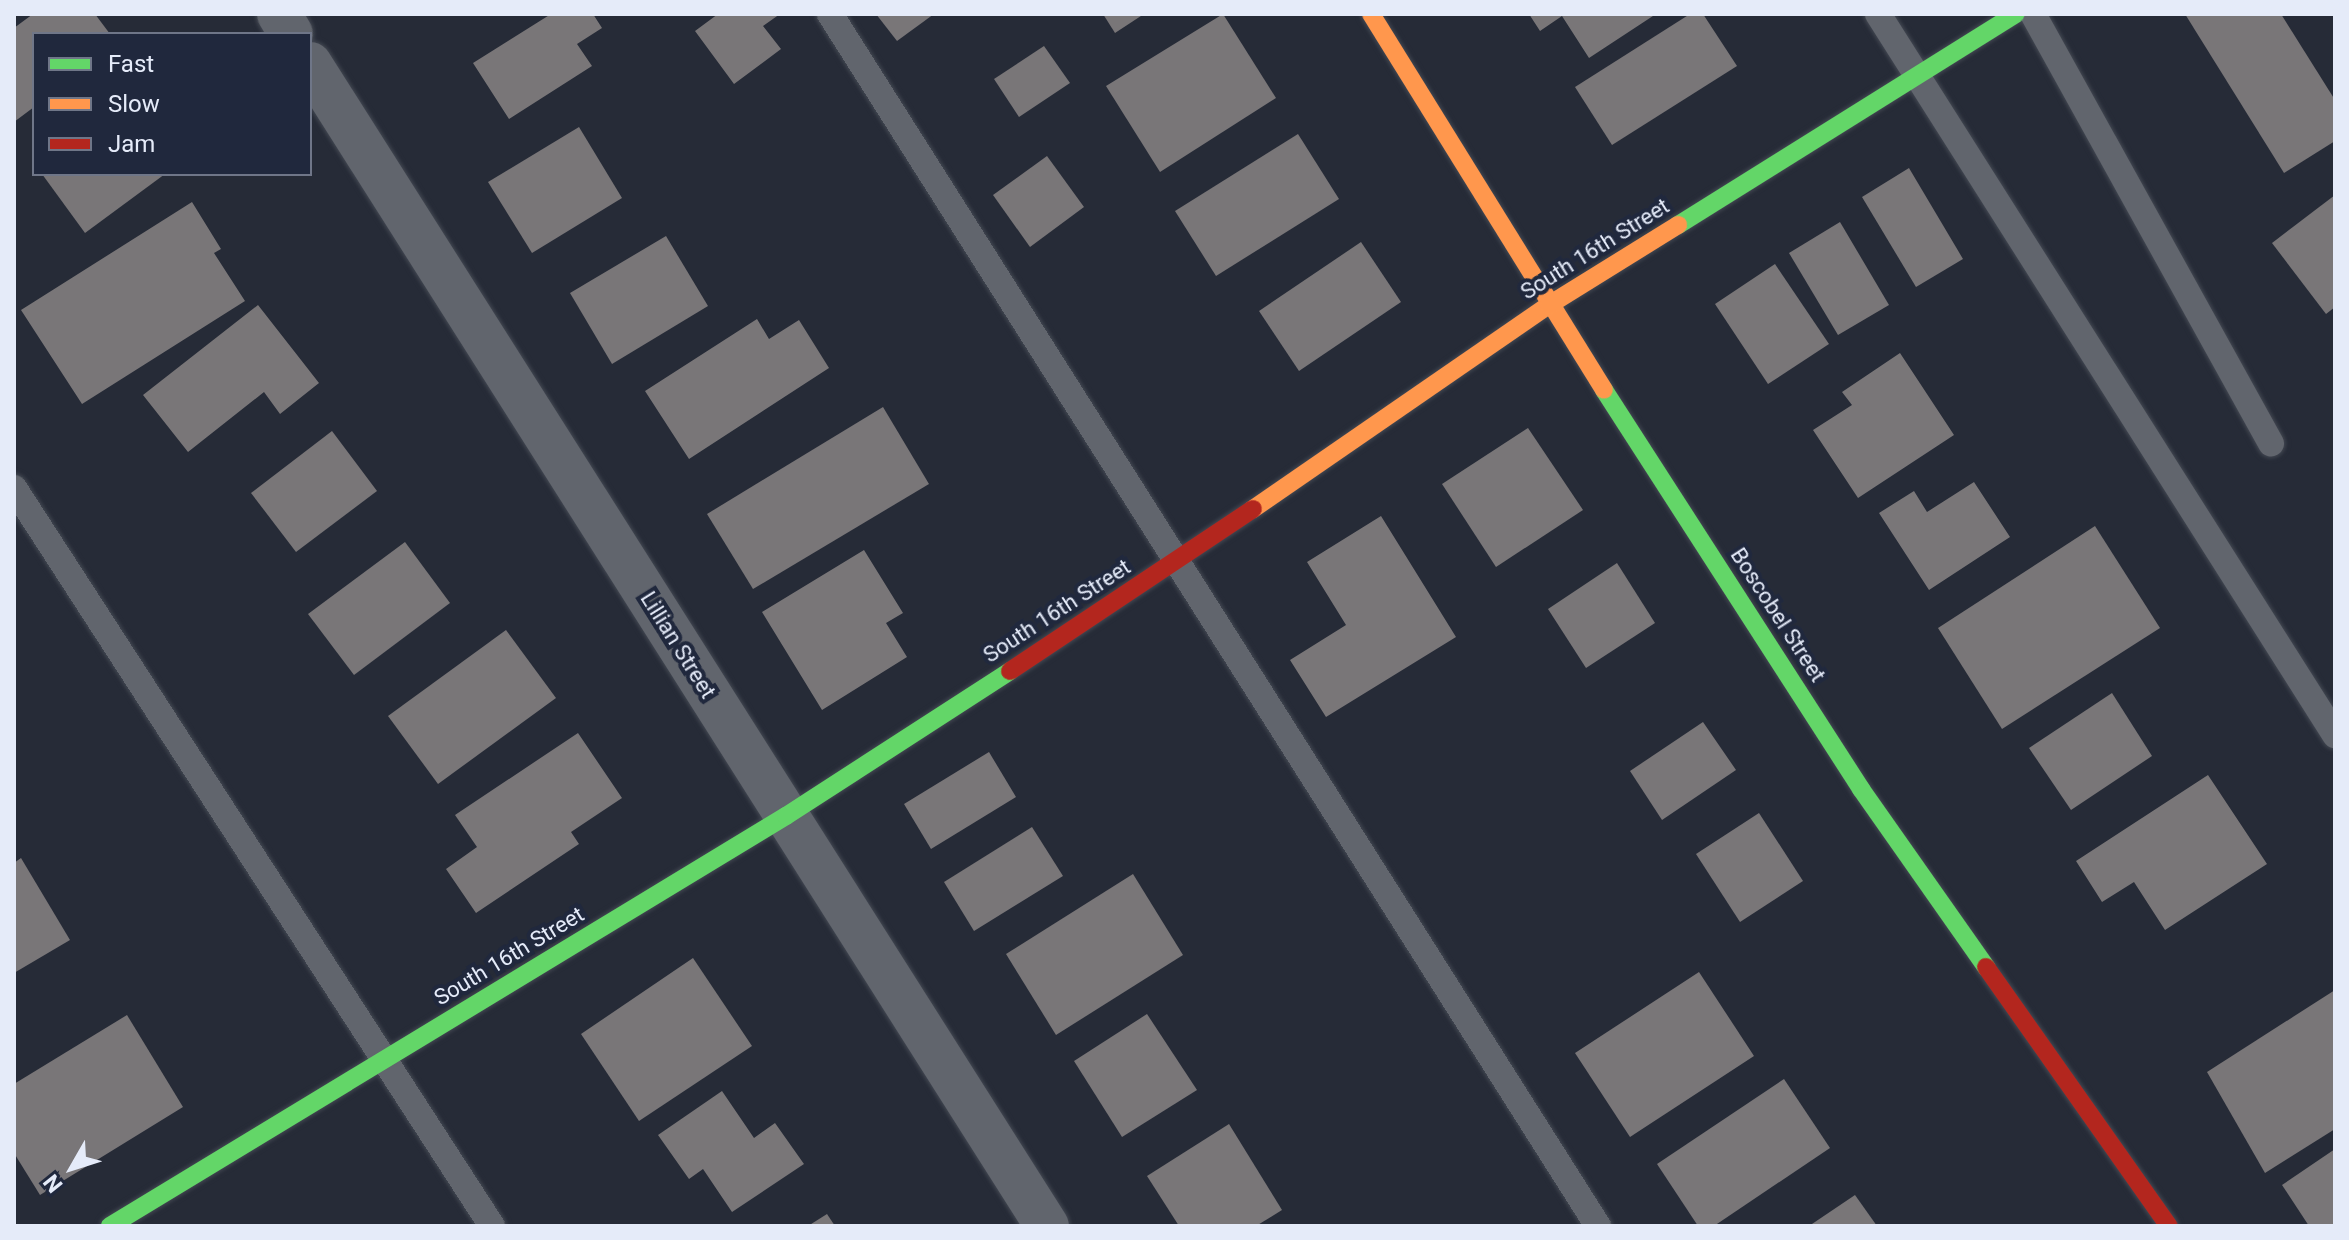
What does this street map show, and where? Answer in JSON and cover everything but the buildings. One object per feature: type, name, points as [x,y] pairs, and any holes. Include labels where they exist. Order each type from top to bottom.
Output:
[{"type":"street","points":[[279,14],[290,32]]},
{"type":"street","name":"Boscobel Street","points":[[1371,14],[1549,305],[1861,789],[2169,1226]]},
{"type":"street","name":"South 16th Street","points":[[110,1226],[786,816],[1174,564],[1549,305],[1919,78],[2016,14]]},
{"type":"street","name":"Lillian Street","points":[[312,67],[1047,1226]]},
{"type":"lane","points":[[830,14],[1174,564],[1598,1226]]},
{"type":"lane","points":[[1878,14],[2335,735]]},
{"type":"lane","points":[[2033,14],[2271,443]]},
{"type":"lane","points":[[14,488],[492,1226]]},
{"type":"traffic: fast","points":[[1678,225],[2016,14]]},
{"type":"traffic: fast","points":[[1604,390],[1861,789],[1986,967]]},
{"type":"traffic: fast","points":[[110,1226],[786,816],[1010,671]]},
{"type":"traffic: slow","points":[[1371,14],[1604,390]]},
{"type":"traffic: slow","points":[[1253,509],[1549,305],[1678,225]]},
{"type":"traffic: jam","points":[[1010,671],[1253,509]]},
{"type":"traffic: jam","points":[[1986,967],[2169,1226]]}]
